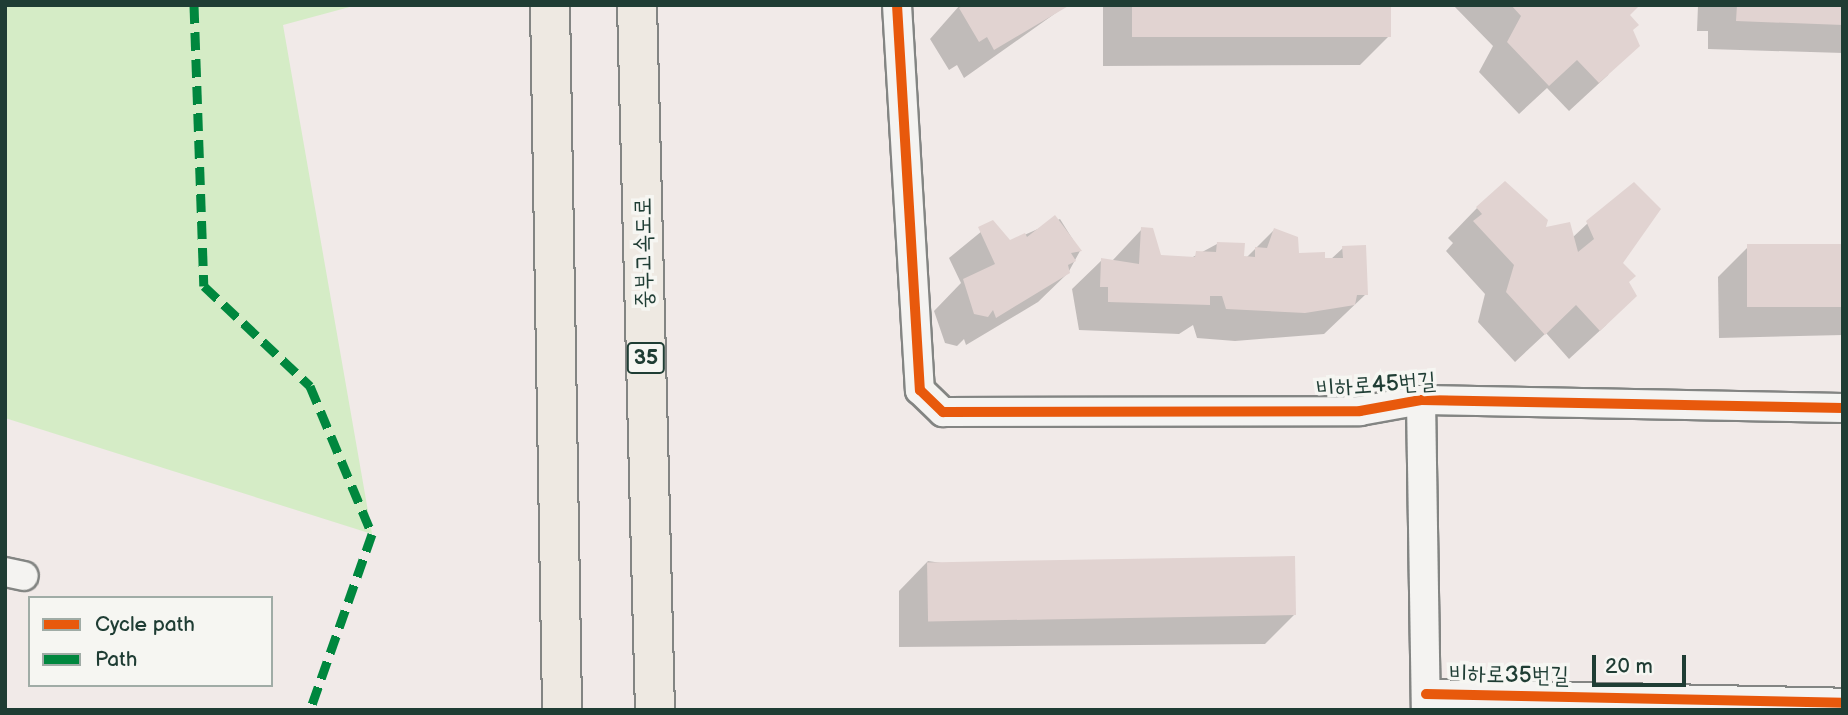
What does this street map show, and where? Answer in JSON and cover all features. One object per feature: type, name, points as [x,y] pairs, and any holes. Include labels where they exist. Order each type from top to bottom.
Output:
[{"type":"highway","points":[[550,5],[562,710]]},
{"type":"highway","name":"중부고속도로","points":[[637,5],[655,710]]},
{"type":"street","name":"비하로45번길","points":[[897,5],[920,390],[943,412],[1360,411],[1421,400],[1843,408]]},
{"type":"street","points":[[1421,400],[1426,702]]},
{"type":"street","name":"비하로35번길","points":[[1426,702],[1843,703]]},
{"type":"green space","points":[[5,5],[357,5],[283,25],[372,534],[5,418]]},
{"type":"building","points":[[964,5],[1070,5],[994,50],[987,37],[979,42],[959,8]]},
{"type":"building","points":[[1132,5],[1391,5],[1391,37],[1132,37]]},
{"type":"building","points":[[1511,5],[1640,5],[1630,15],[1639,25],[1633,30],[1640,46],[1599,83],[1577,60],[1549,86],[1507,42],[1521,16]]},
{"type":"building","points":[[1737,5],[1843,5],[1843,25],[1736,21]]},
{"type":"building","points":[[1505,181],[1548,220],[1546,227],[1570,222],[1578,252],[1594,239],[1586,221],[1634,182],[1661,209],[1623,263],[1636,276],[1629,282],[1637,296],[1600,331],[1576,305],[1545,335],[1506,292],[1514,265],[1473,221],[1482,214],[1476,207]]},
{"type":"building","points":[[1055,215],[1082,251],[1071,253],[1076,261],[1068,265],[1070,273],[996,318],[993,310],[988,317],[974,314],[963,279],[995,264],[978,227],[993,220],[1010,240],[1025,233],[1027,237]]},
{"type":"building","points":[[1141,227],[1153,228],[1161,255],[1195,257],[1196,251],[1216,252],[1217,242],[1245,243],[1244,256],[1255,257],[1255,247],[1267,248],[1274,228],[1298,237],[1299,253],[1325,252],[1325,258],[1343,258],[1342,246],[1366,245],[1368,295],[1357,295],[1355,305],[1305,313],[1226,309],[1222,296],[1210,296],[1210,305],[1108,302],[1108,287],[1100,287],[1101,258],[1139,264]]},
{"type":"building","points":[[1747,244],[1843,244],[1843,307],[1747,307]]},
{"type":"building","points":[[1295,556],[1296,615],[928,621],[927,562]]},
{"type":"marked path","points":[[194,5],[204,286],[310,386],[372,534],[310,710]]},
{"type":"cycle path","points":[[897,5],[920,390],[943,412],[1360,411],[1421,400],[1843,408]]},
{"type":"cycle path","points":[[1426,694],[1843,703]]}]
